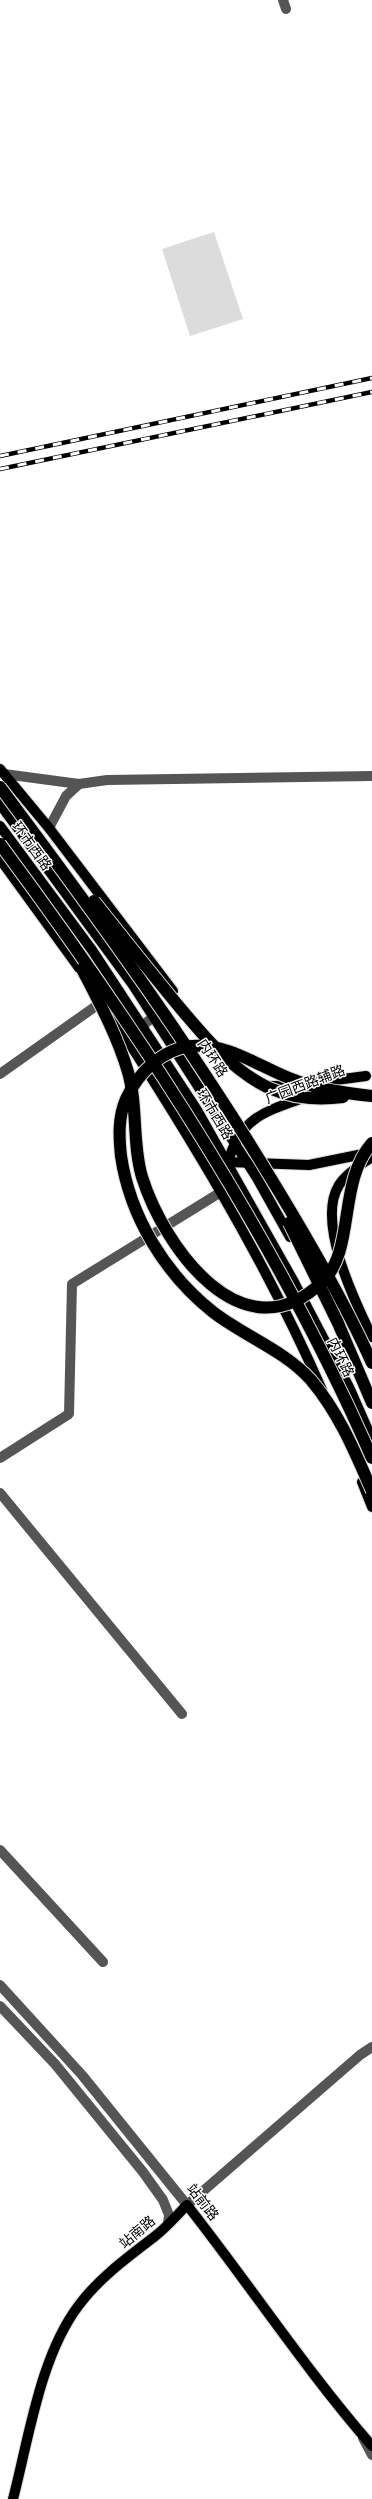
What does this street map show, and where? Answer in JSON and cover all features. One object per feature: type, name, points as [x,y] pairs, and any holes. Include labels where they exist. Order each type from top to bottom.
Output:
[{"type":"highway","points":[[1,776],[161,985],[204,1036],[237,1067],[269,1088],[294,1095],[329,1099],[372,1091]]},
{"type":"highway","name":"内环路","points":[[0,788],[176,1028],[262,1163],[313,1249],[372,1363]]},
{"type":"highway","name":"内环路","points":[[0,844],[60,927],[140,1044],[206,1146],[310,1328],[372,1458]]},
{"type":"highway","name":"内环路","points":[[60,927],[106,1015],[123,1057],[132,1093],[138,1156],[142,1176],[166,1232],[195,1270],[226,1296],[243,1304],[259,1307],[272,1307],[297,1299],[315,1289],[332,1270],[340,1245],[352,1181],[363,1156],[372,1143]]},
{"type":"highway","points":[[372,1096],[327,1090],[290,1078],[232,1052],[193,1046],[178,1048],[142,1073],[123,1105],[119,1133],[123,1164],[129,1191],[143,1225],[166,1264],[198,1299],[214,1312],[294,1364],[309,1379],[336,1414],[372,1491]]},
{"type":"highway","points":[[262,1163],[338,1323],[372,1403]]},
{"type":"main road","points":[[1,776],[57,837],[144,954],[235,1068],[250,1080],[279,1086],[369,1075]]},
{"type":"main road","name":"环市西路","points":[[0,804],[154,1016],[248,1163],[307,1266],[372,1397]]},
{"type":"main road","name":"环市西路","points":[[0,826],[92,950],[143,1025],[228,1162],[329,1348],[372,1438]]},
{"type":"main road","points":[[0,859],[103,1001],[221,1192],[298,1335],[372,1507]]},
{"type":"main road","points":[[94,932],[144,954]]},
{"type":"main road","points":[[144,954],[154,1016]]},
{"type":"main road","name":"广园西路辅路","points":[[228,1162],[234,1142],[244,1127],[269,1111],[369,1075]]},
{"type":"main road","points":[[210,1173],[228,1162],[310,1165],[372,1152]]},
{"type":"main road","points":[[372,1158],[339,1184],[334,1198],[332,1214],[346,1279],[372,1337]]},
{"type":"main road","points":[[230,1208],[248,1198]]},
{"type":"main road","points":[[352,1458],[372,1451]]},
{"type":"main road","name":"站南路","points":[[13,2499],[53,2347],[78,2306],[96,2286],[168,2224],[187,2205]]},
{"type":"main road","name":"站前路","points":[[187,2205],[242,2275],[308,2368],[372,2446]]},
{"type":"street","points":[[1,776],[79,784],[107,780],[372,776]]},
{"type":"street","points":[[49,828],[66,796],[79,784]]},
{"type":"street","points":[[36,852],[57,837]]},
{"type":"street","points":[[0,1074],[103,1001]]},
{"type":"street","points":[[143,1025],[154,1016]]},
{"type":"street","points":[[0,1458],[69,1414],[72,1284],[221,1192]]},
{"type":"street","points":[[0,1493],[182,1714]]},
{"type":"street","points":[[0,1850],[103,1962]]},
{"type":"street","name":"站前路","points":[[0,1985],[82,2075],[187,2205]]},
{"type":"street","points":[[0,2006],[55,2064],[143,2172],[164,2200],[169,2215],[168,2224]]},
{"type":"street","name":"站南路","points":[[187,2205],[360,2055],[372,2047]]},
{"type":"street","points":[[358,2430],[372,2456]]},
{"type":"shaded area","points":[[214,232],[243,319],[190,336],[162,249]]},
{"type":"railway","points":[[0,456],[372,378]]},
{"type":"railway","points":[[0,469],[372,392]]}]
